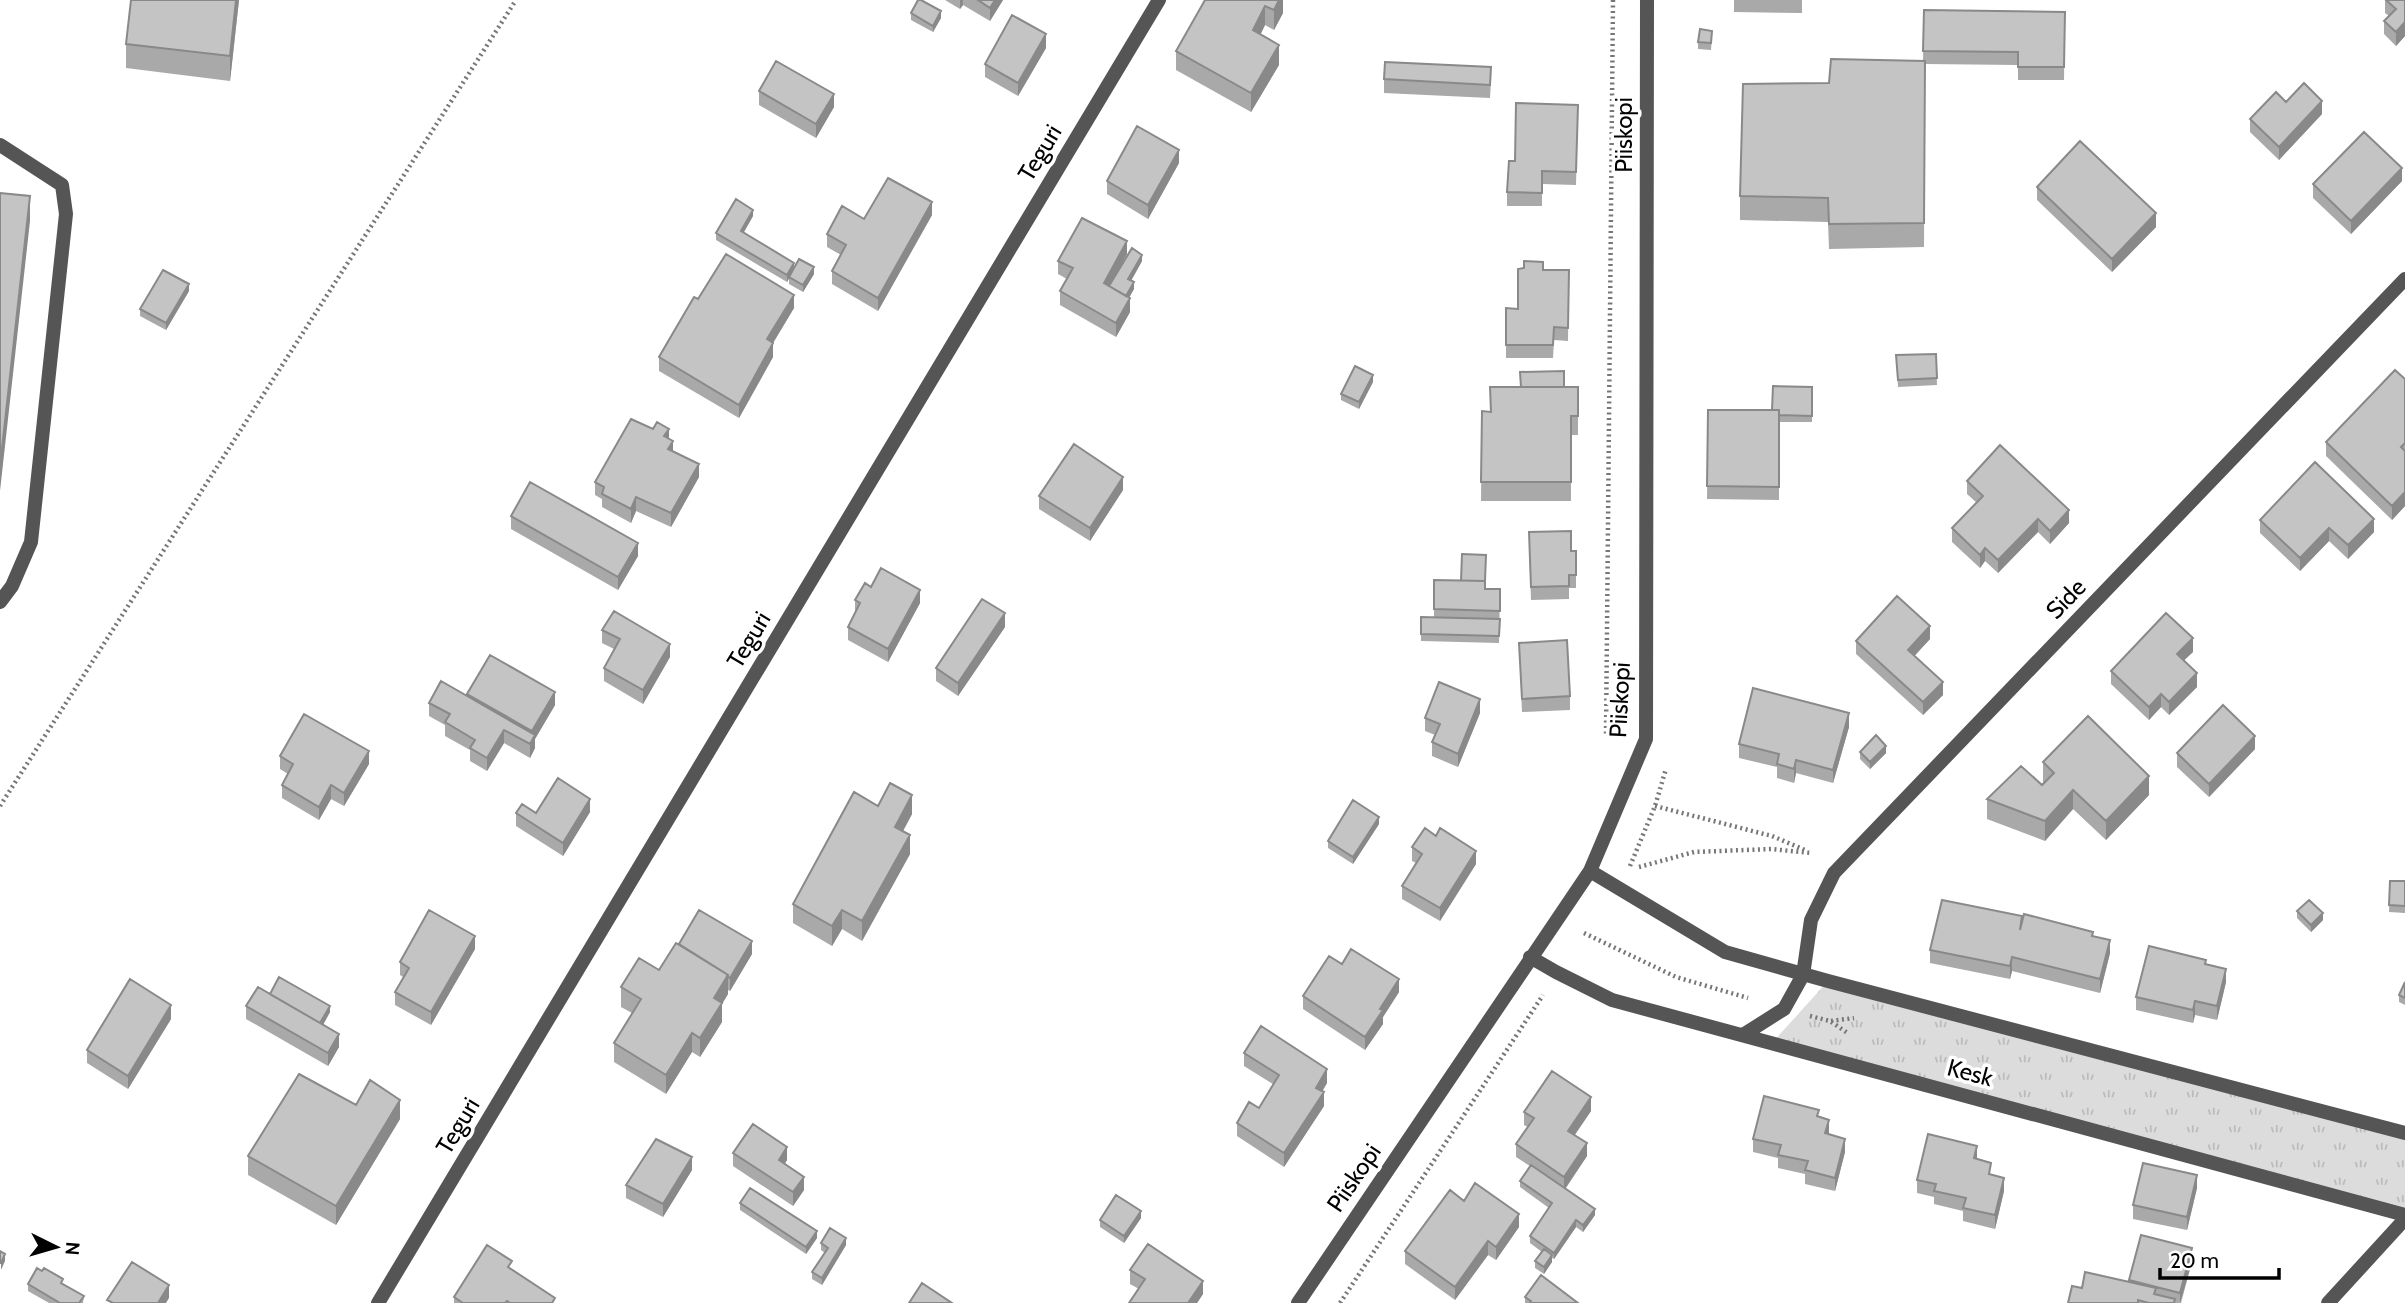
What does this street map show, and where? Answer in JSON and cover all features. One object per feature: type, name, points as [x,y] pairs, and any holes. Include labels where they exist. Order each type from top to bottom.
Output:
[{"type":"street","name":"Teguri","points":[[378,1303],[1158,0]]},
{"type":"street","name":"Piiskopi","points":[[1298,1303],[1590,871],[1646,739],[1647,0]]},
{"type":"street","points":[[0,145],[62,185],[66,214],[31,542],[12,586],[0,602]]},
{"type":"street","name":"Side","points":[[1803,975],[1811,920],[1834,873],[2405,279]]},
{"type":"street","points":[[1590,871],[1725,952],[1803,975],[2405,1133]]},
{"type":"street","name":"Kesk","points":[[1530,957],[1612,1000],[2405,1217]]},
{"type":"street","points":[[1743,1035],[1784,1009],[1803,975]]},
{"type":"street","points":[[2328,1303],[2405,1217]]},
{"type":"path","points":[[0,806],[516,0]]},
{"type":"path","points":[[1606,734],[1613,0]]},
{"type":"path","points":[[1628,870],[1694,852],[1771,849],[1811,853],[1772,836],[1655,806]]},
{"type":"path","points":[[1584,933],[1676,977],[1830,1021]]},
{"type":"path","points":[[1340,1303],[1532,1014],[1556,972]]},
{"type":"green space","points":[[1828,981],[2405,1133],[2405,1215],[1772,1043]]},
{"type":"building","points":[[131,0],[236,0],[230,56],[126,44]]},
{"type":"building","points":[[918,0],[941,11],[933,26],[911,13]]},
{"type":"building","points":[[978,0],[995,0],[990,8]]},
{"type":"building","points":[[1205,0],[1279,0],[1274,10],[1265,6],[1253,30],[1279,45],[1251,93],[1176,51]]},
{"type":"building","points":[[2386,0],[2405,0],[2405,22],[2396,32],[2384,21],[2396,9]]},
{"type":"building","points":[[1924,10],[2065,12],[2064,67],[2018,67],[2018,52],[1923,51]]},
{"type":"building","points":[[1012,15],[1046,34],[1018,83],[985,64]]},
{"type":"building","points":[[1700,29],[1712,31],[1711,43],[1698,42]]},
{"type":"building","points":[[1831,59],[1925,61],[1924,223],[1829,224],[1828,198],[1740,196],[1743,84],[1829,83]]},
{"type":"building","points":[[776,61],[834,94],[816,124],[759,91]]},
{"type":"building","points":[[1385,62],[1491,67],[1490,85],[1384,79]]},
{"type":"building","points":[[2304,83],[2322,101],[2279,147],[2250,119],[2276,92],[2286,102]]},
{"type":"building","points":[[1516,103],[1578,105],[1576,172],[1542,171],[1542,193],[1507,192],[1509,161],[1515,161]]},
{"type":"building","points":[[1137,126],[1179,150],[1148,205],[1107,181]]},
{"type":"building","points":[[2364,132],[2402,168],[2351,221],[2313,184]]},
{"type":"building","points":[[2080,141],[2156,213],[2112,259],[2037,187]]},
{"type":"building","points":[[888,178],[932,202],[878,298],[832,271],[846,245],[827,234],[842,206],[864,219]]},
{"type":"building","points":[[0,193],[30,196],[0,466]]},
{"type":"building","points":[[736,199],[753,210],[741,231],[794,263],[787,275],[716,233]]},
{"type":"building","points":[[1082,218],[1127,241],[1104,283],[1130,298],[1116,323],[1060,291],[1073,268],[1058,261]]},
{"type":"building","points":[[1132,248],[1142,255],[1128,279],[1134,282],[1126,296],[1109,286]]},
{"type":"building","points":[[726,254],[794,295],[767,339],[773,343],[739,405],[659,357],[694,297],[698,299]]},
{"type":"building","points":[[799,259],[814,267],[803,285],[789,277]]},
{"type":"building","points":[[1524,261],[1543,262],[1543,270],[1569,270],[1568,328],[1554,327],[1553,345],[1506,345],[1506,308],[1518,309],[1518,269],[1524,268]]},
{"type":"building","points":[[163,270],[189,284],[166,323],[140,309]]},
{"type":"building","points":[[1936,354],[1937,378],[1898,380],[1896,355]]},
{"type":"building","points":[[1355,366],[1373,375],[1359,402],[1341,394]]},
{"type":"building","points":[[2395,370],[2405,379],[2405,443],[2401,447],[2405,451],[2405,492],[2392,506],[2326,442]]},
{"type":"building","points":[[1564,371],[1564,387],[1521,387],[1520,372]]},
{"type":"building","points":[[1773,386],[1812,387],[1812,416],[1779,415],[1779,410],[1772,410]]},
{"type":"building","points":[[1490,387],[1578,387],[1578,416],[1571,416],[1571,482],[1481,482],[1482,411],[1491,412]]},
{"type":"building","points":[[1708,410],[1779,410],[1779,487],[1707,486]]},
{"type":"building","points":[[631,419],[653,429],[657,422],[669,429],[664,436],[673,441],[668,449],[699,464],[671,513],[636,497],[631,509],[602,494],[604,487],[595,482]]},
{"type":"building","points":[[1074,444],[1123,477],[1090,528],[1039,496]]},
{"type":"building","points":[[2000,445],[2069,510],[2050,531],[2038,519],[1998,560],[1985,548],[1980,555],[1952,528],[1983,496],[1967,481]]},
{"type":"building","points":[[2315,462],[2374,519],[2348,545],[2329,528],[2300,558],[2260,520]]},
{"type":"building","points":[[530,482],[638,543],[618,577],[511,516]]},
{"type":"building","points":[[1571,531],[1571,551],[1576,551],[1576,575],[1569,575],[1569,586],[1531,587],[1529,532]]},
{"type":"building","points":[[1462,554],[1486,555],[1485,581],[1461,581]]},
{"type":"building","points":[[881,568],[920,590],[888,649],[848,627],[860,603],[855,600],[865,583],[871,587]]},
{"type":"building","points":[[1434,580],[1485,581],[1485,589],[1500,589],[1500,611],[1434,609]]},
{"type":"building","points":[[1897,596],[1930,626],[1908,650],[1943,682],[1923,702],[1856,641]]},
{"type":"building","points":[[982,599],[1005,613],[958,683],[936,668]]},
{"type":"building","points":[[614,611],[670,644],[643,690],[604,668],[620,639],[602,630]]},
{"type":"building","points":[[2166,613],[2193,638],[2177,654],[2197,673],[2169,702],[2161,694],[2149,707],[2111,671]]},
{"type":"building","points":[[1421,617],[1500,619],[1499,636],[1421,634]]},
{"type":"building","points":[[1567,640],[1570,696],[1522,699],[1519,643]]},
{"type":"building","points":[[490,655],[555,692],[532,731],[467,694]]},
{"type":"building","points":[[441,681],[535,735],[530,744],[504,730],[487,758],[470,748],[475,740],[445,722],[450,714],[429,703]]},
{"type":"building","points":[[1439,682],[1480,699],[1458,754],[1432,742],[1440,724],[1425,718]]},
{"type":"building","points":[[1753,688],[1849,713],[1833,770],[1796,760],[1794,769],[1777,764],[1779,754],[1739,744]]},
{"type":"building","points":[[2223,705],[2255,736],[2209,784],[2177,753]]},
{"type":"building","points":[[304,714],[369,751],[344,793],[331,785],[319,807],[282,785],[293,764],[280,756]]},
{"type":"building","points":[[2088,716],[2149,776],[2106,821],[2073,790],[2045,821],[1987,799],[2021,766],[2042,785],[2054,773],[2043,762]]},
{"type":"building","points":[[1876,735],[1886,746],[1870,762],[1860,752]]},
{"type":"building","points":[[558,778],[590,799],[563,843],[516,813],[522,804],[536,813]]},
{"type":"building","points":[[890,783],[912,795],[895,827],[910,835],[862,921],[842,910],[832,926],[793,904],[854,792],[878,806]]},
{"type":"building","points":[[1353,800],[1379,817],[1353,857],[1328,841]]},
{"type":"building","points":[[1425,828],[1436,836],[1440,828],[1476,851],[1440,908],[1402,886],[1422,854],[1412,847]]},
{"type":"building","points":[[2390,881],[2405,881],[2405,906],[2389,905]]},
{"type":"building","points":[[1942,900],[2022,916],[2020,930],[2024,914],[2093,932],[2092,936],[2110,940],[2100,979],[2012,957],[2010,966],[1930,950]]},
{"type":"building","points":[[2309,900],[2323,913],[2311,925],[2297,911]]},
{"type":"building","points":[[429,910],[475,936],[431,1012],[395,992],[409,968],[400,962]]},
{"type":"building","points":[[699,910],[752,941],[730,978],[679,944]]},
{"type":"building","points":[[676,943],[728,975],[714,998],[722,1003],[700,1038],[692,1033],[666,1075],[614,1043],[641,999],[621,987],[639,958],[659,970]]},
{"type":"building","points":[[2149,946],[2206,960],[2205,964],[2226,969],[2217,1006],[2195,1001],[2193,1010],[2136,997]]},
{"type":"building","points":[[1351,949],[1399,979],[1365,1037],[1303,996],[1329,956],[1342,964]]},
{"type":"building","points":[[279,977],[330,1006],[320,1023],[270,994]]},
{"type":"building","points":[[130,979],[171,1005],[128,1076],[87,1050]]},
{"type":"building","points":[[2405,982],[2405,998],[2399,995]]},
{"type":"building","points":[[258,987],[339,1034],[328,1053],[246,1006]]},
{"type":"building","points":[[1261,1026],[1327,1069],[1316,1088],[1324,1092],[1284,1153],[1237,1123],[1249,1102],[1259,1108],[1279,1075],[1244,1053]]},
{"type":"building","points":[[1552,1071],[1591,1097],[1568,1131],[1587,1143],[1564,1177],[1516,1144],[1534,1118],[1524,1112]]},
{"type":"building","points":[[299,1074],[356,1105],[370,1080],[400,1100],[336,1206],[248,1156]]},
{"type":"building","points":[[1764,1096],[1819,1110],[1817,1116],[1829,1120],[1825,1133],[1845,1139],[1835,1178],[1805,1170],[1808,1161],[1778,1155],[1781,1145],[1753,1139]]},
{"type":"building","points":[[753,1124],[787,1147],[779,1160],[804,1177],[793,1192],[733,1153]]},
{"type":"building","points":[[1928,1134],[1977,1146],[1974,1158],[1991,1163],[1989,1174],[2004,1178],[1995,1215],[1963,1208],[1966,1198],[1934,1191],[1936,1184],[1917,1180]]},
{"type":"building","points":[[656,1139],[692,1157],[663,1204],[626,1185]]},
{"type":"building","points":[[2143,1163],[2197,1175],[2187,1217],[2133,1205]]},
{"type":"building","points":[[1531,1165],[1595,1209],[1583,1225],[1576,1220],[1554,1253],[1530,1236],[1552,1203],[1520,1181]]},
{"type":"building","points":[[1475,1183],[1519,1214],[1496,1247],[1488,1241],[1455,1287],[1405,1251],[1450,1190],[1464,1201]]},
{"type":"building","points":[[750,1188],[817,1231],[806,1247],[740,1203]]},
{"type":"building","points":[[1116,1195],[1141,1211],[1124,1236],[1100,1220]]},
{"type":"building","points":[[830,1228],[846,1238],[822,1278],[812,1272],[828,1248],[821,1243]]},
{"type":"building","points":[[2141,1235],[2192,1248],[2180,1293],[2129,1280]]},
{"type":"building","points":[[1148,1244],[1203,1281],[1188,1303],[1129,1303],[1145,1279],[1130,1270]]},
{"type":"building","points":[[487,1245],[512,1261],[508,1267],[555,1298],[552,1303],[463,1303],[454,1297]]},
{"type":"building","points":[[1544,1249],[1552,1255],[1544,1267],[1535,1261]]},
{"type":"building","points":[[0,1251],[5,1254],[1,1263],[0,1263]]},
{"type":"building","points":[[132,1262],[169,1285],[158,1303],[113,1303],[107,1300]]},
{"type":"building","points":[[37,1268],[42,1271],[44,1268],[63,1279],[61,1283],[84,1296],[79,1303],[60,1303],[28,1284]]},
{"type":"building","points":[[2085,1272],[2156,1288],[2154,1294],[2175,1299],[2174,1303],[2138,1300],[2138,1303],[2068,1303],[2072,1286],[2082,1288]]},
{"type":"building","points":[[1541,1275],[1578,1303],[1530,1303],[1525,1297]]},
{"type":"building","points":[[922,1283],[952,1303],[909,1303]]}]
